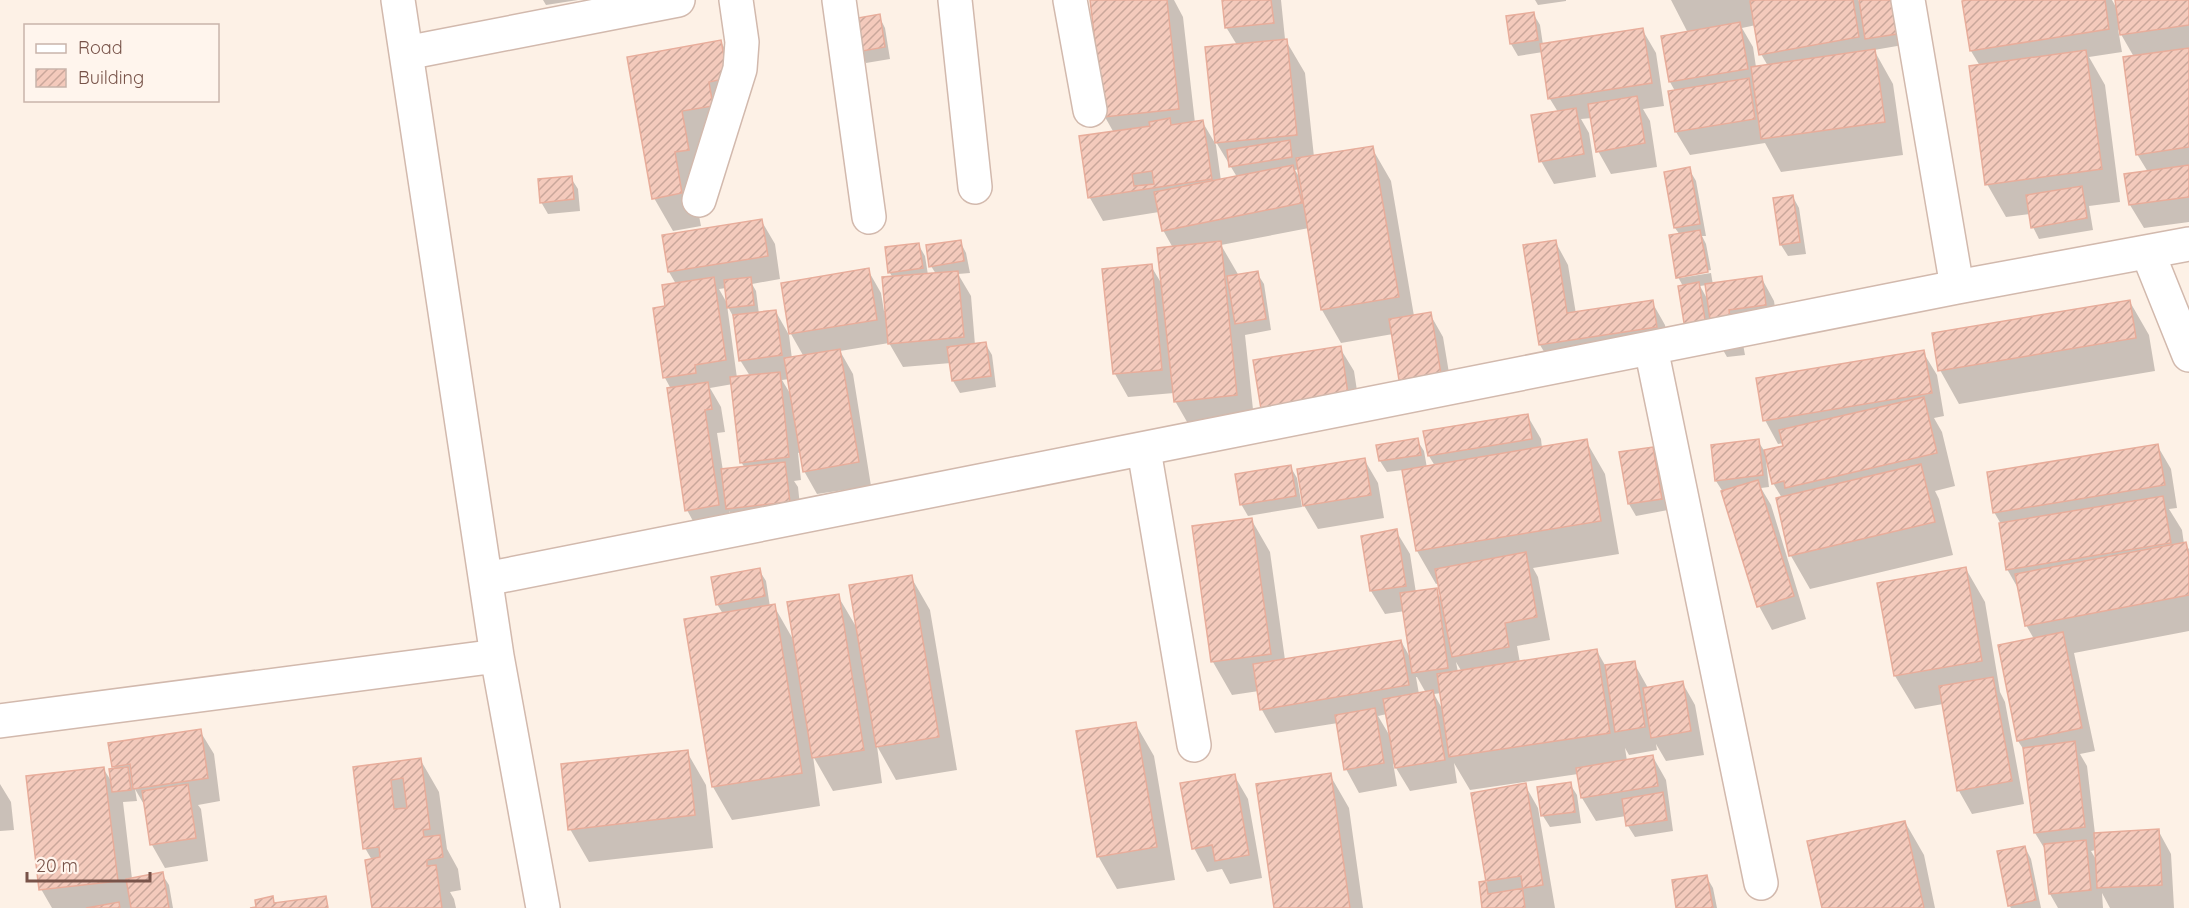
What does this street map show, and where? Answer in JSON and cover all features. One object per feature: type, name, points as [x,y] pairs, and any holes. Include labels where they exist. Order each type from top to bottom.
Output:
[{"type":"street","points":[[398,0],[497,656],[543,908]]},
{"type":"street","points":[[406,53],[614,6],[678,0]]},
{"type":"street","points":[[699,200],[740,69],[742,42],[736,0]]},
{"type":"street","points":[[839,0],[869,218]]},
{"type":"street","points":[[955,0],[975,187]]},
{"type":"street","points":[[1070,0],[1090,110]]},
{"type":"street","points":[[1908,0],[1957,287]]},
{"type":"street","points":[[486,579],[1957,287],[2189,244]]},
{"type":"street","points":[[2148,253],[2189,355]]},
{"type":"street","points":[[1651,348],[1761,883]]},
{"type":"street","points":[[1144,450],[1194,745]]},
{"type":"street","points":[[0,722],[497,656]]},
{"type":"building","points":[[1090,0],[1167,0],[1179,109],[1104,117]]},
{"type":"building","points":[[1222,0],[1271,0],[1274,23],[1225,28]]},
{"type":"building","points":[[1853,0],[1859,37],[1759,55],[1750,1]]},
{"type":"building","points":[[1859,0],[1892,0],[1897,34],[1865,39]]},
{"type":"building","points":[[2105,0],[2109,29],[1970,51],[1962,1]]},
{"type":"building","points":[[2115,0],[2189,0],[2189,25],[2120,35]]},
{"type":"building","points":[[1534,12],[1538,40],[1510,44],[1506,16]]},
{"type":"building","points":[[880,14],[885,47],[857,52],[852,19]]},
{"type":"building","points":[[1740,22],[1748,69],[1669,82],[1661,36]]},
{"type":"building","points":[[1643,28],[1652,83],[1548,99],[1540,44]]},
{"type":"building","points":[[1287,39],[1297,135],[1215,143],[1205,47]]},
{"type":"building","points":[[721,40],[728,78],[709,82],[713,106],[682,111],[689,150],[675,152],[682,193],[652,199],[627,57]]},
{"type":"building","points":[[2189,48],[2189,147],[2136,155],[2123,57]]},
{"type":"building","points":[[1875,49],[1885,122],[1761,139],[1751,67]]},
{"type":"building","points":[[2086,50],[2102,169],[1985,185],[1969,66]]},
{"type":"building","points":[[1749,78],[1755,119],[1675,132],[1668,91]]},
{"type":"building","points":[[1637,96],[1645,143],[1596,152],[1588,104]]},
{"type":"building","points":[[1576,108],[1584,154],[1539,162],[1531,115]]},
{"type":"building","points":[[1170,118],[1171,125],[1203,120],[1212,179],[1088,198],[1079,136],[1150,126],[1149,122]],"holes":[[[1152,171],[1154,184],[1134,186],[1132,174]]]},
{"type":"building","points":[[1290,140],[1292,157],[1229,167],[1227,150]]},
{"type":"building","points":[[1373,146],[1399,297],[1321,310],[1296,158]]},
{"type":"building","points":[[1293,165],[1302,203],[1162,231],[1154,192]]},
{"type":"building","points":[[2189,165],[2189,197],[2129,205],[2124,174]]},
{"type":"building","points":[[1690,167],[1700,224],[1674,228],[1664,172]]},
{"type":"building","points":[[572,176],[574,199],[540,203],[538,179]]},
{"type":"building","points":[[2082,186],[2087,218],[2031,228],[2026,195]]},
{"type":"building","points":[[1793,195],[1800,242],[1780,245],[1773,198]]},
{"type":"building","points":[[762,219],[768,256],[668,272],[662,235]]},
{"type":"building","points":[[1700,230],[1708,272],[1676,278],[1669,235]]},
{"type":"building","points":[[961,240],[964,261],[929,267],[926,245]]},
{"type":"building","points":[[1556,240],[1567,313],[1653,300],[1657,327],[1539,345],[1523,245]]},
{"type":"building","points":[[1221,241],[1237,395],[1174,402],[1157,248]]},
{"type":"building","points":[[919,243],[923,268],[888,273],[885,247]]},
{"type":"building","points":[[1152,264],[1162,370],[1113,374],[1102,269]]},
{"type":"building","points":[[869,268],[877,320],[789,334],[781,283]]},
{"type":"building","points":[[958,271],[964,337],[888,344],[882,277]]},
{"type":"building","points":[[1258,271],[1266,319],[1235,324],[1227,276]]},
{"type":"building","points":[[1762,276],[1766,305],[1729,310],[1732,331],[1712,334],[1705,284]]},
{"type":"building","points":[[714,277],[726,360],[695,365],[696,373],[663,378],[653,308],[665,306],[662,285]]},
{"type":"building","points":[[751,277],[754,305],[727,308],[724,280]]},
{"type":"building","points":[[1699,282],[1706,326],[1685,329],[1678,286]]},
{"type":"building","points":[[2130,300],[2136,338],[1938,371],[1932,333]]},
{"type":"building","points":[[776,310],[782,355],[739,361],[733,315]]},
{"type":"building","points":[[1431,312],[1441,374],[1399,380],[1389,319]]},
{"type":"building","points":[[986,342],[991,376],[952,381],[947,347]]},
{"type":"building","points":[[1341,346],[1348,394],[1261,409],[1253,360]]},
{"type":"building","points":[[840,349],[859,462],[803,472],[784,358]]},
{"type":"building","points":[[1924,350],[1932,393],[1763,421],[1756,378]]},
{"type":"building","points":[[780,372],[789,457],[740,463],[730,377]]},
{"type":"building","points":[[708,382],[712,409],[705,410],[719,505],[685,511],[667,388]]},
{"type":"building","points":[[1924,397],[1937,453],[1785,488],[1784,481],[1772,484],[1764,450],[1783,446],[1779,430]]},
{"type":"building","points":[[1528,414],[1532,439],[1428,456],[1423,431]]},
{"type":"building","points":[[1418,438],[1421,455],[1379,461],[1376,445]]},
{"type":"building","points":[[1587,439],[1601,521],[1416,551],[1402,470]]},
{"type":"building","points":[[1759,439],[1763,475],[1715,481],[1711,445]]},
{"type":"building","points":[[2158,444],[2165,485],[1993,513],[1987,472]]},
{"type":"building","points":[[1653,447],[1662,499],[1628,504],[1619,452]]},
{"type":"building","points":[[1365,458],[1371,495],[1303,506],[1297,469]]},
{"type":"building","points":[[785,462],[790,502],[726,509],[721,469]]},
{"type":"building","points":[[1921,464],[1935,522],[1789,556],[1776,498]]},
{"type":"building","points":[[1291,465],[1296,496],[1240,505],[1235,474]]},
{"type":"building","points":[[1758,480],[1794,596],[1757,607],[1721,491]]},
{"type":"building","points":[[2163,496],[2171,543],[2006,570],[1999,523]]},
{"type":"building","points":[[1252,518],[1271,654],[1211,662],[1192,526]]},
{"type":"building","points":[[1397,529],[1406,586],[1370,591],[1361,536]]},
{"type":"building","points":[[2186,542],[2189,556],[2189,595],[2025,626],[2015,574]]},
{"type":"building","points":[[1526,552],[1537,617],[1505,623],[1509,647],[1452,657],[1435,569]]},
{"type":"building","points":[[1966,567],[1982,661],[1894,676],[1877,583]]},
{"type":"building","points":[[760,568],[765,596],[716,605],[711,577]]},
{"type":"building","points":[[912,575],[939,737],[876,747],[849,585]]},
{"type":"building","points":[[1437,588],[1448,668],[1412,673],[1400,593]]},
{"type":"building","points":[[839,594],[864,750],[812,758],[787,602]]},
{"type":"building","points":[[775,604],[802,773],[712,787],[684,619]]},
{"type":"building","points":[[2063,632],[2082,728],[2017,741],[1998,645]]},
{"type":"building","points":[[1401,640],[1409,685],[1260,710],[1253,664]]},
{"type":"building","points":[[1597,649],[1610,733],[1449,757],[1437,674]]},
{"type":"building","points":[[1635,661],[1645,727],[1615,732],[1605,665]]},
{"type":"building","points":[[1993,677],[2012,781],[1957,791],[1939,686]]},
{"type":"building","points":[[1683,681],[1691,731],[1651,738],[1643,688]]},
{"type":"building","points":[[1433,690],[1445,760],[1395,768],[1383,699]]},
{"type":"building","points":[[1375,708],[1384,763],[1344,770],[1335,715]]},
{"type":"building","points":[[1136,722],[1157,847],[1097,857],[1076,731]]},
{"type":"building","points":[[201,729],[208,778],[133,789],[130,764],[112,767],[108,743]]},
{"type":"building","points":[[2075,741],[2085,827],[2034,833],[2023,748]]},
{"type":"building","points":[[688,750],[695,815],[568,830],[561,764]]},
{"type":"building","points":[[1653,755],[1658,786],[1581,798],[1576,768]]},
{"type":"building","points":[[421,758],[430,829],[423,830],[424,837],[440,835],[443,857],[427,860],[427,866],[436,865],[442,908],[372,908],[365,860],[380,857],[379,847],[363,849],[353,767]],"holes":[[[403,778],[407,808],[394,809],[391,780]]]},
{"type":"building","points":[[104,767],[118,881],[39,890],[26,776]]},
{"type":"building","points":[[128,767],[131,790],[112,792],[109,769]]},
{"type":"building","points":[[1331,773],[1350,908],[1274,908],[1256,784]]},
{"type":"building","points":[[1235,774],[1249,855],[1215,861],[1212,845],[1192,849],[1180,783]]},
{"type":"building","points":[[1571,782],[1575,812],[1541,816],[1537,787]]},
{"type":"building","points":[[1526,783],[1543,885],[1488,894],[1471,793]]},
{"type":"building","points":[[188,784],[196,838],[150,845],[142,791]]},
{"type":"building","points":[[1663,792],[1667,820],[1626,826],[1622,799]]},
{"type":"building","points":[[1905,821],[1924,908],[1822,908],[1807,841]]},
{"type":"building","points":[[2159,829],[2162,885],[2097,888],[2094,833]]},
{"type":"building","points":[[2086,840],[2091,890],[2049,894],[2044,844]]},
{"type":"building","points":[[2025,846],[2036,900],[2008,906],[1997,851]]},
{"type":"building","points":[[163,872],[169,908],[131,908],[126,879]]},
{"type":"building","points":[[1707,875],[1713,908],[1676,908],[1672,880]]},
{"type":"building","points":[[1521,876],[1525,908],[1482,908],[1479,882]]},
{"type":"building","points":[[273,896],[274,903],[326,896],[328,908],[250,908],[256,907],[255,900]]},
{"type":"building","points":[[119,902],[120,908],[86,908]]}]
